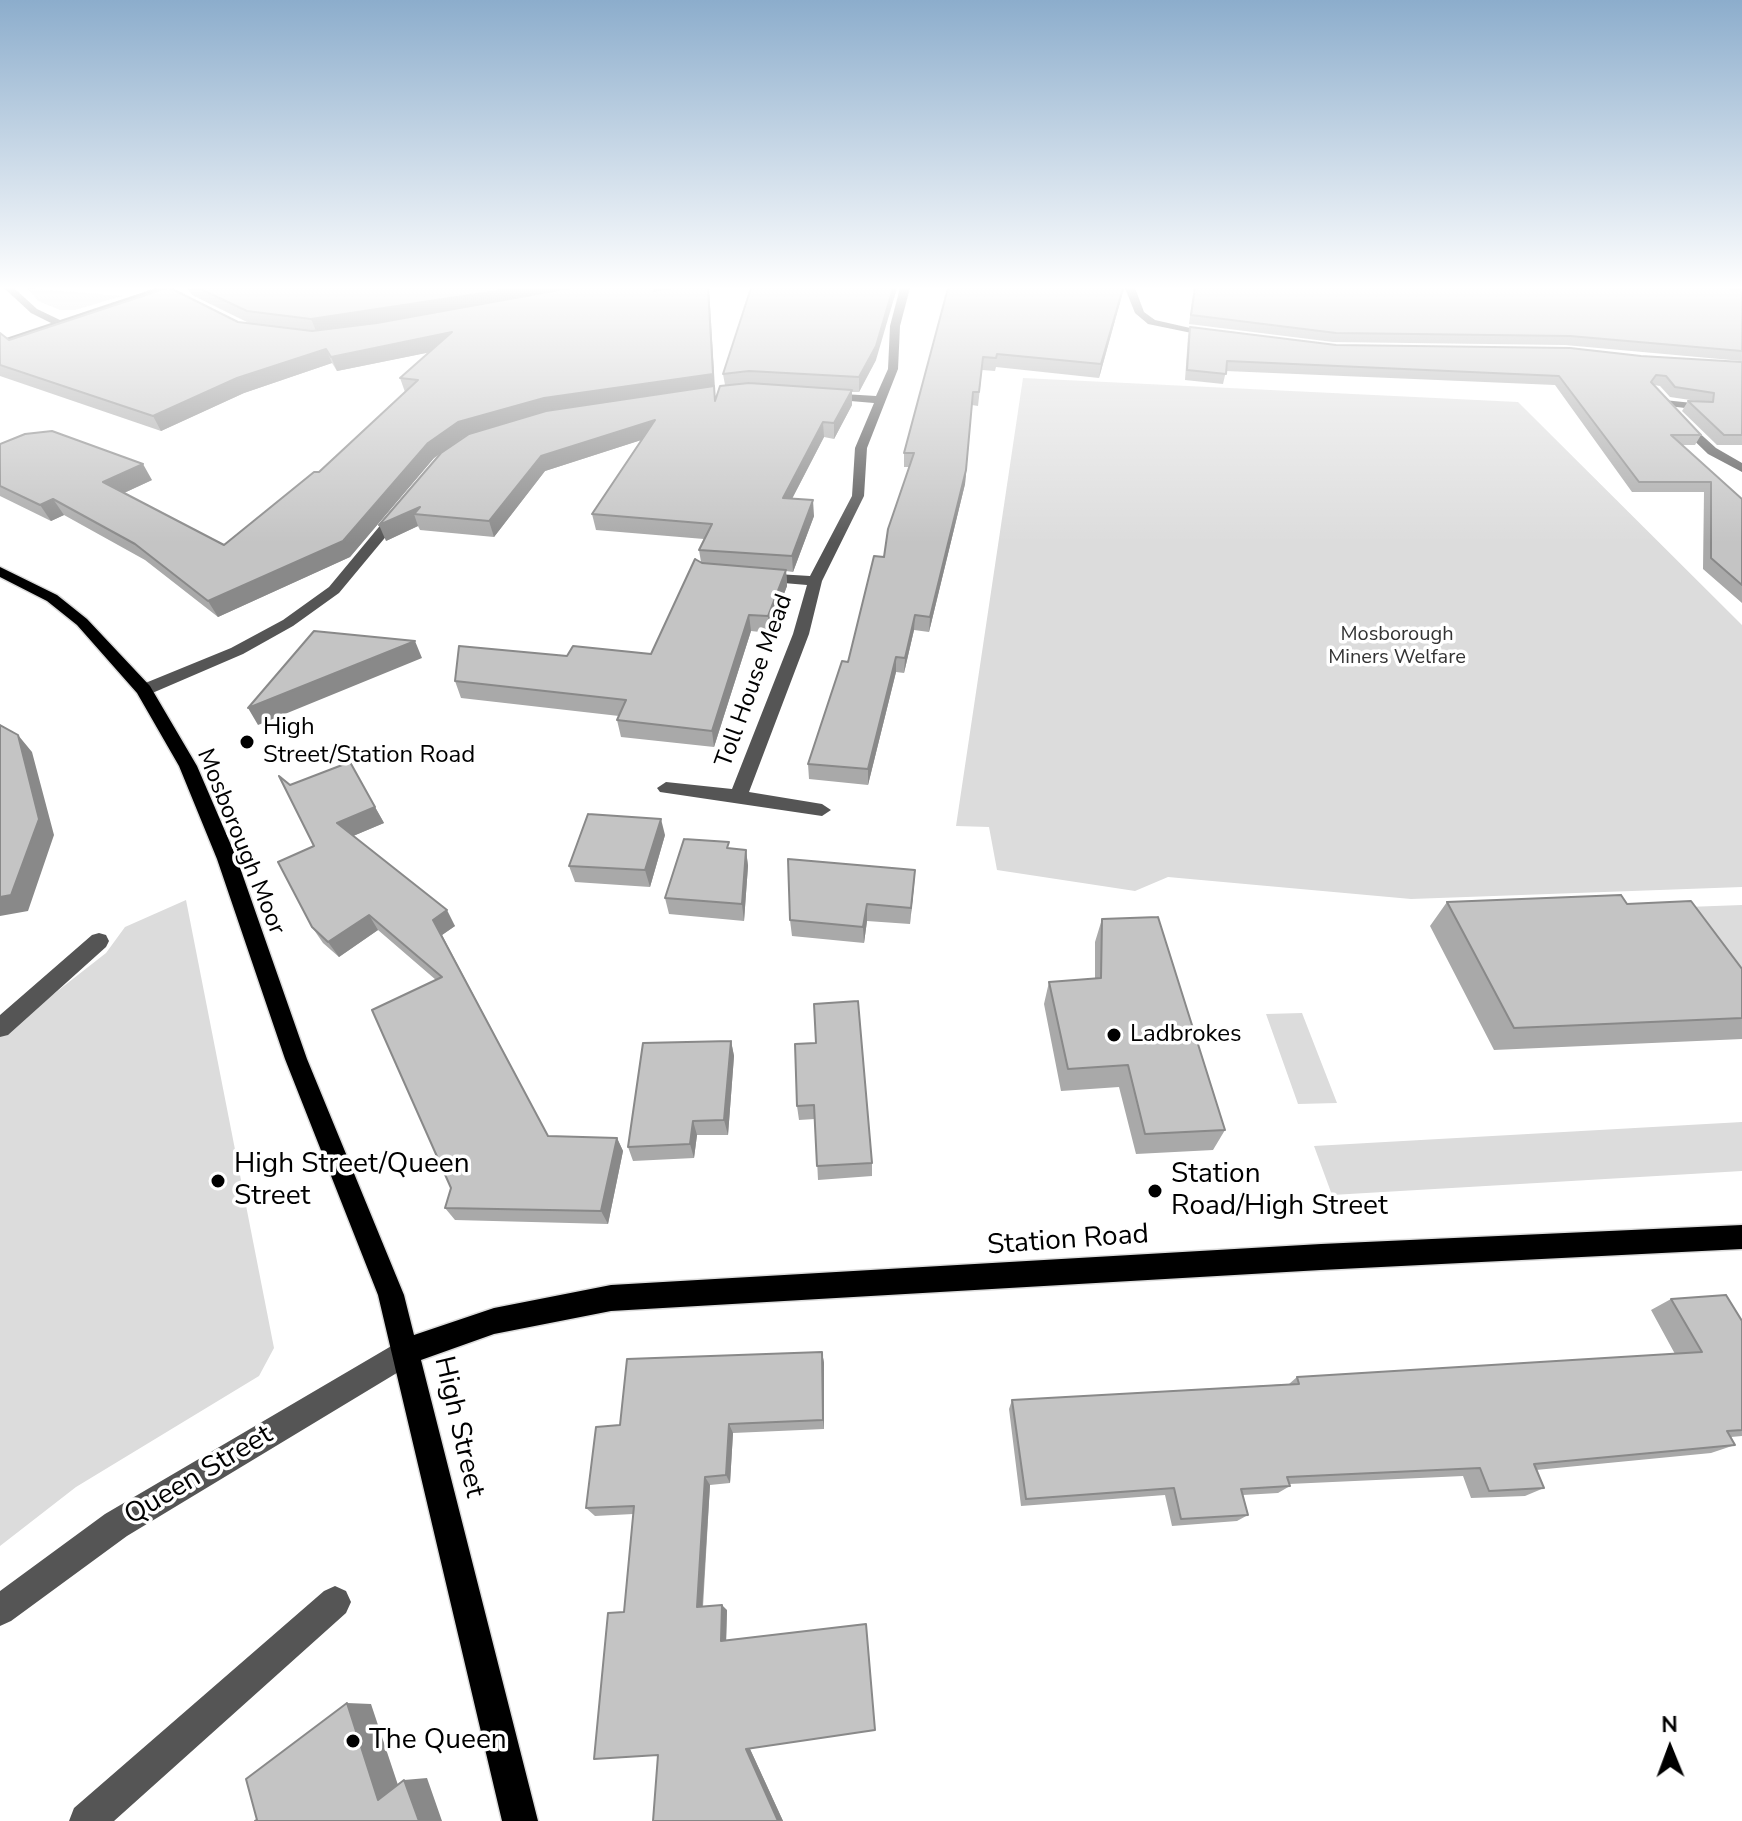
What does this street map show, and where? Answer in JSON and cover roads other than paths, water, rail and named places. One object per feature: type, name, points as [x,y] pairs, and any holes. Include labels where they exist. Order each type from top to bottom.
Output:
[{"type":"main road","name":"Mosborough Moor","points":[[0,571],[52,598],[82,622],[144,690],[188,766],[227,859],[296,1059]]},
{"type":"main road","name":"High Street","points":[[296,1059],[377,1256],[405,1352],[520,1821]]},
{"type":"main road","name":"Station Road","points":[[405,1352],[494,1321],[611,1298],[1321,1257],[1742,1237]]},
{"type":"street","name":"Toll House Mead","points":[[738,796],[801,634],[815,581],[858,496],[861,448],[891,373]]},
{"type":"street","points":[[1654,390],[1712,451],[1742,468]]},
{"type":"street","points":[[809,394],[879,400]]},
{"type":"street","points":[[1664,403],[1702,407]]},
{"type":"street","points":[[144,690],[237,651],[300,615],[334,590],[407,501]]},
{"type":"street","name":"Toll House Mead","points":[[737,575],[815,581]]},
{"type":"street","name":"Toll House Mead","points":[[666,788],[822,810]]},
{"type":"street","points":[[0,1028],[99,941]]},
{"type":"street","name":"Queen Street","points":[[0,1610],[116,1525],[405,1352]]},
{"type":"street","points":[[87,1821],[335,1602]]},
{"type":"place","name":"High Street/Station Road","points":[[247,742]]},
{"type":"place","name":"Ladbrokes","points":[[1114,1035]]},
{"type":"place","name":"High Street/Queen Street","points":[[218,1181]]},
{"type":"place","name":"Station Road/High Street","points":[[1155,1191]]},
{"type":"place","name":"The Queen","points":[[353,1741]]},
{"type":"park label","name":"Mosborough Miners Welfare","points":[[1397,646]]}]
